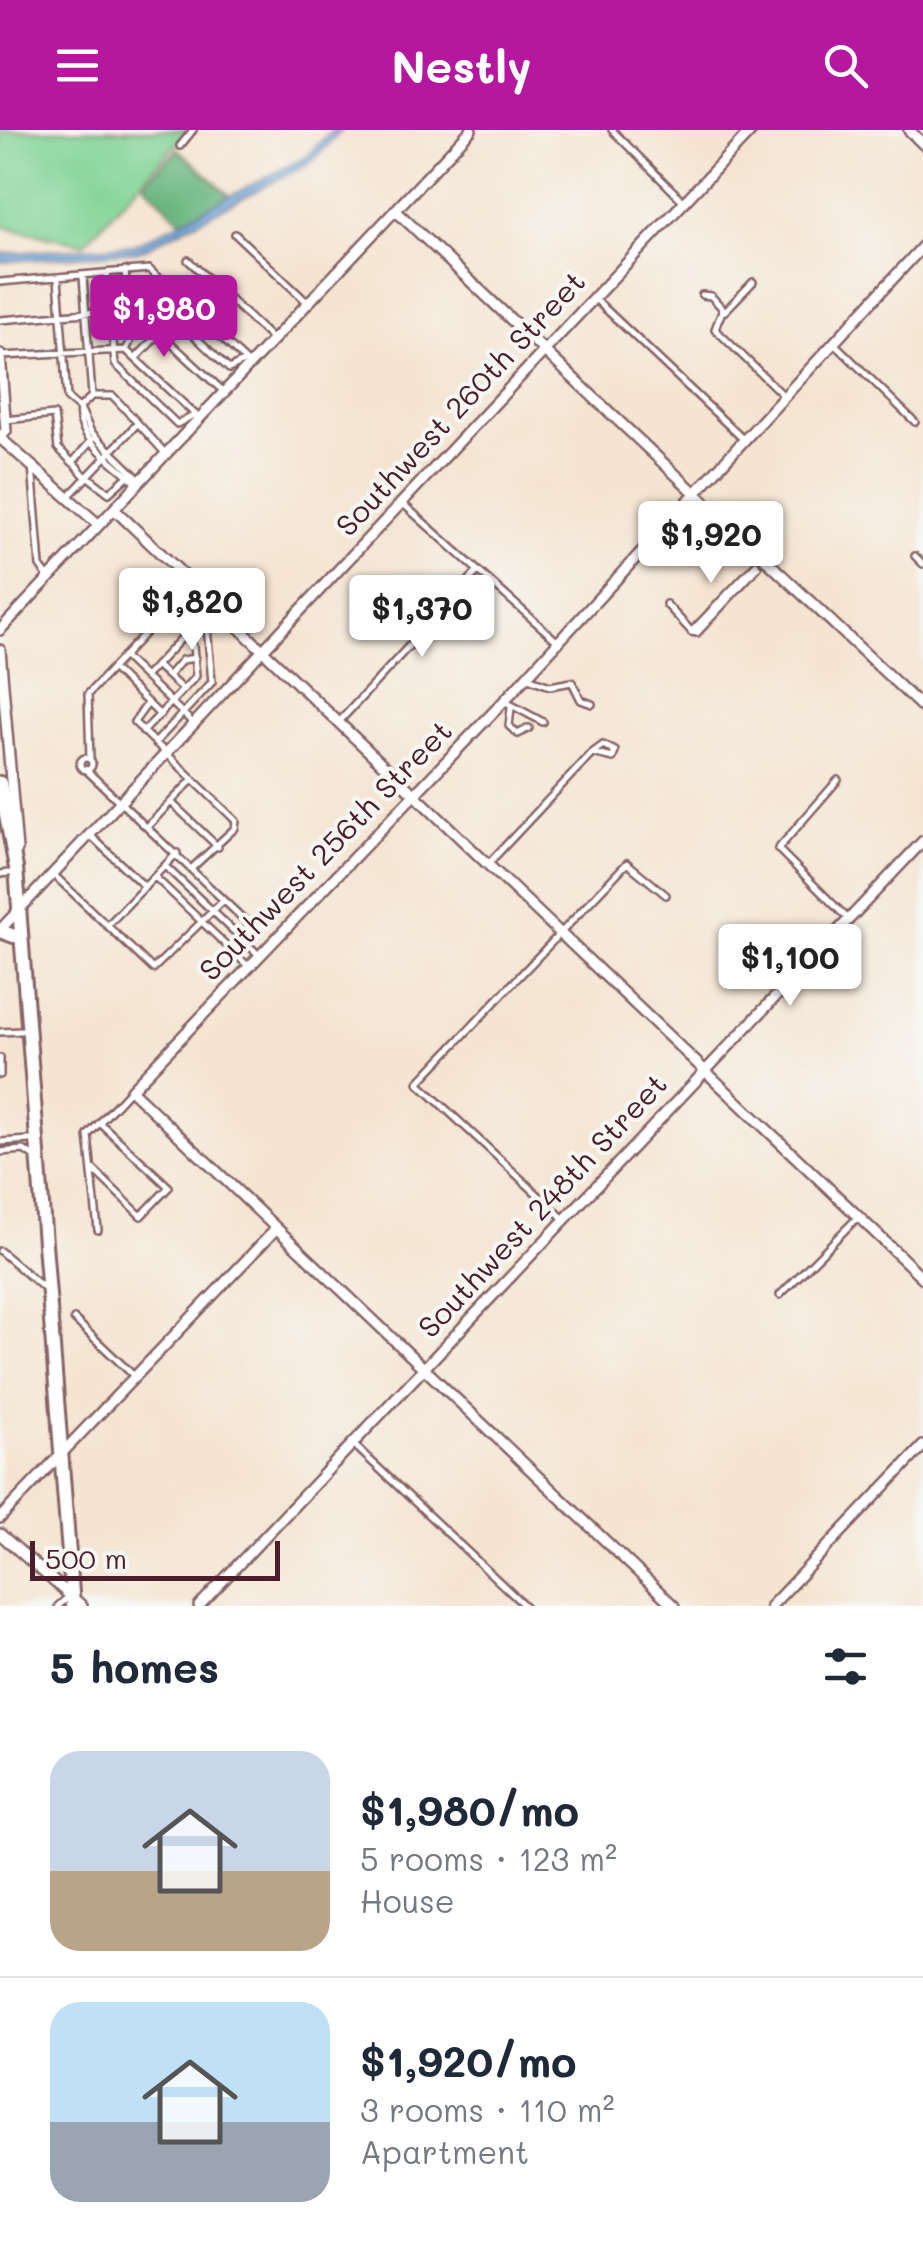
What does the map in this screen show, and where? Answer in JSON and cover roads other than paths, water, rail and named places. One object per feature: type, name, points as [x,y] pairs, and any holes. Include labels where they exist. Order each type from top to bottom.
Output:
[{"type":"highway","points":[[0,783],[7,809],[8,871],[20,906],[5,932],[21,1031],[45,1289],[66,1441],[58,1458],[60,1530],[68,1601]]},
{"type":"highway","points":[[8,871],[20,906],[45,1289],[71,1573],[68,1601]]},
{"type":"highway","points":[[60,1530],[71,1573]]},
{"type":"street","points":[[180,146],[193,130]]},
{"type":"street","points":[[0,630],[197,416],[274,340],[471,130]]},
{"type":"street","points":[[612,130],[684,202]]},
{"type":"street","name":"Southwest 260th Street","points":[[20,906],[195,725],[752,130]]},
{"type":"street","points":[[909,130],[923,144]]},
{"type":"street","points":[[395,210],[923,708]]},
{"type":"street","points":[[234,234],[308,303]]},
{"type":"street","name":"Southwest 256th Street","points":[[92,1168],[88,1135],[414,796],[507,705],[526,677],[923,246]]},
{"type":"street","points":[[188,260],[274,340]]},
{"type":"street","points":[[125,270],[131,340],[126,350]]},
{"type":"street","points":[[0,282],[151,270],[248,362]]},
{"type":"street","points":[[107,273],[115,364],[177,424],[197,416]]},
{"type":"street","points":[[83,276],[92,396]]},
{"type":"street","points":[[58,278],[67,399],[80,408],[89,430],[109,453],[140,482]]},
{"type":"street","points":[[753,282],[715,328],[784,396]]},
{"type":"street","points":[[127,289],[144,289],[229,370],[248,362]]},
{"type":"street","points":[[702,295],[716,300],[723,314]]},
{"type":"street","points":[[594,298],[744,440]]},
{"type":"street","points":[[136,358],[188,304]]},
{"type":"street","points":[[0,320],[128,308],[160,332],[224,392]]},
{"type":"street","points":[[834,344],[916,422]]},
{"type":"street","points":[[99,525],[0,437],[6,433],[0,355],[126,350],[197,416]]},
{"type":"street","points":[[140,482],[92,440],[81,424],[80,408],[92,396],[112,396],[166,454]]},
{"type":"street","points":[[5,420],[53,414],[59,449],[110,494],[129,475]]},
{"type":"street","points":[[68,497],[133,422]]},
{"type":"street","points":[[73,463],[92,440]]},
{"type":"street","points":[[32,464],[40,566],[49,578]]},
{"type":"street","points":[[33,482],[44,476]]},
{"type":"street","points":[[402,502],[558,642]]},
{"type":"street","points":[[114,510],[923,1278]]},
{"type":"street","points":[[914,556],[923,564]]},
{"type":"street","points":[[666,604],[692,632],[757,565]]},
{"type":"street","points":[[338,723],[477,572]]},
{"type":"street","points":[[192,584],[87,696],[88,763],[95,776],[254,929],[243,940]]},
{"type":"street","points":[[145,677],[214,604]]},
{"type":"street","points":[[155,743],[213,680],[208,627],[200,618]]},
{"type":"street","points":[[144,732],[196,674],[195,658],[185,634]]},
{"type":"street","points":[[0,650],[7,809]]},
{"type":"street","points":[[123,656],[195,725]]},
{"type":"street","points":[[168,676],[184,660],[195,658]]},
{"type":"street","points":[[156,665],[183,690]]},
{"type":"street","points":[[112,668],[160,714]]},
{"type":"street","points":[[526,677],[550,686],[572,682],[581,700],[592,704]]},
{"type":"street","points":[[148,703],[133,720],[236,821],[218,847],[192,868]]},
{"type":"street","points":[[533,715],[530,727],[518,734],[509,726],[507,705],[521,708],[533,715],[543,722]]},
{"type":"street","points":[[488,866],[592,754]]},
{"type":"street","points":[[148,826],[193,778]]},
{"type":"street","points":[[838,780],[779,844],[780,855],[849,920]]},
{"type":"street","points":[[171,802],[218,847]]},
{"type":"street","points":[[90,834],[145,887]]},
{"type":"street","name":"Southwest 248th Street","points":[[199,1606],[923,841]]},
{"type":"street","points":[[107,926],[177,854]]},
{"type":"street","points":[[564,1220],[418,1083],[628,863],[666,895]]},
{"type":"street","points":[[165,866],[260,956]]},
{"type":"street","points":[[53,874],[155,969],[223,900]]},
{"type":"street","points":[[155,877],[249,967]]},
{"type":"street","points":[[0,1032],[21,1031]]},
{"type":"street","points":[[0,1058],[0,1075]]},
{"type":"street","points":[[130,1090],[674,1606]]},
{"type":"street","points":[[92,1168],[141,1216],[169,1187],[100,1123]]},
{"type":"street","points":[[0,1142],[30,1147]]},
{"type":"street","points":[[0,1152],[30,1147]]},
{"type":"street","points":[[92,1168],[98,1230]]},
{"type":"street","points":[[780,1296],[858,1217]]},
{"type":"street","points":[[66,1441],[136,1377],[276,1229]]},
{"type":"street","points":[[0,1252],[45,1289]]},
{"type":"street","points":[[74,1319],[136,1377]]},
{"type":"street","points":[[352,1443],[524,1606]]},
{"type":"street","points":[[772,1606],[923,1446]]},
{"type":"street","points":[[0,1518],[58,1458]]},
{"type":"street","points":[[0,1534],[68,1601]]},
{"type":"water","points":[[332,130],[342,130],[310,163],[139,251],[0,262],[0,254],[135,245],[306,157]]}]
